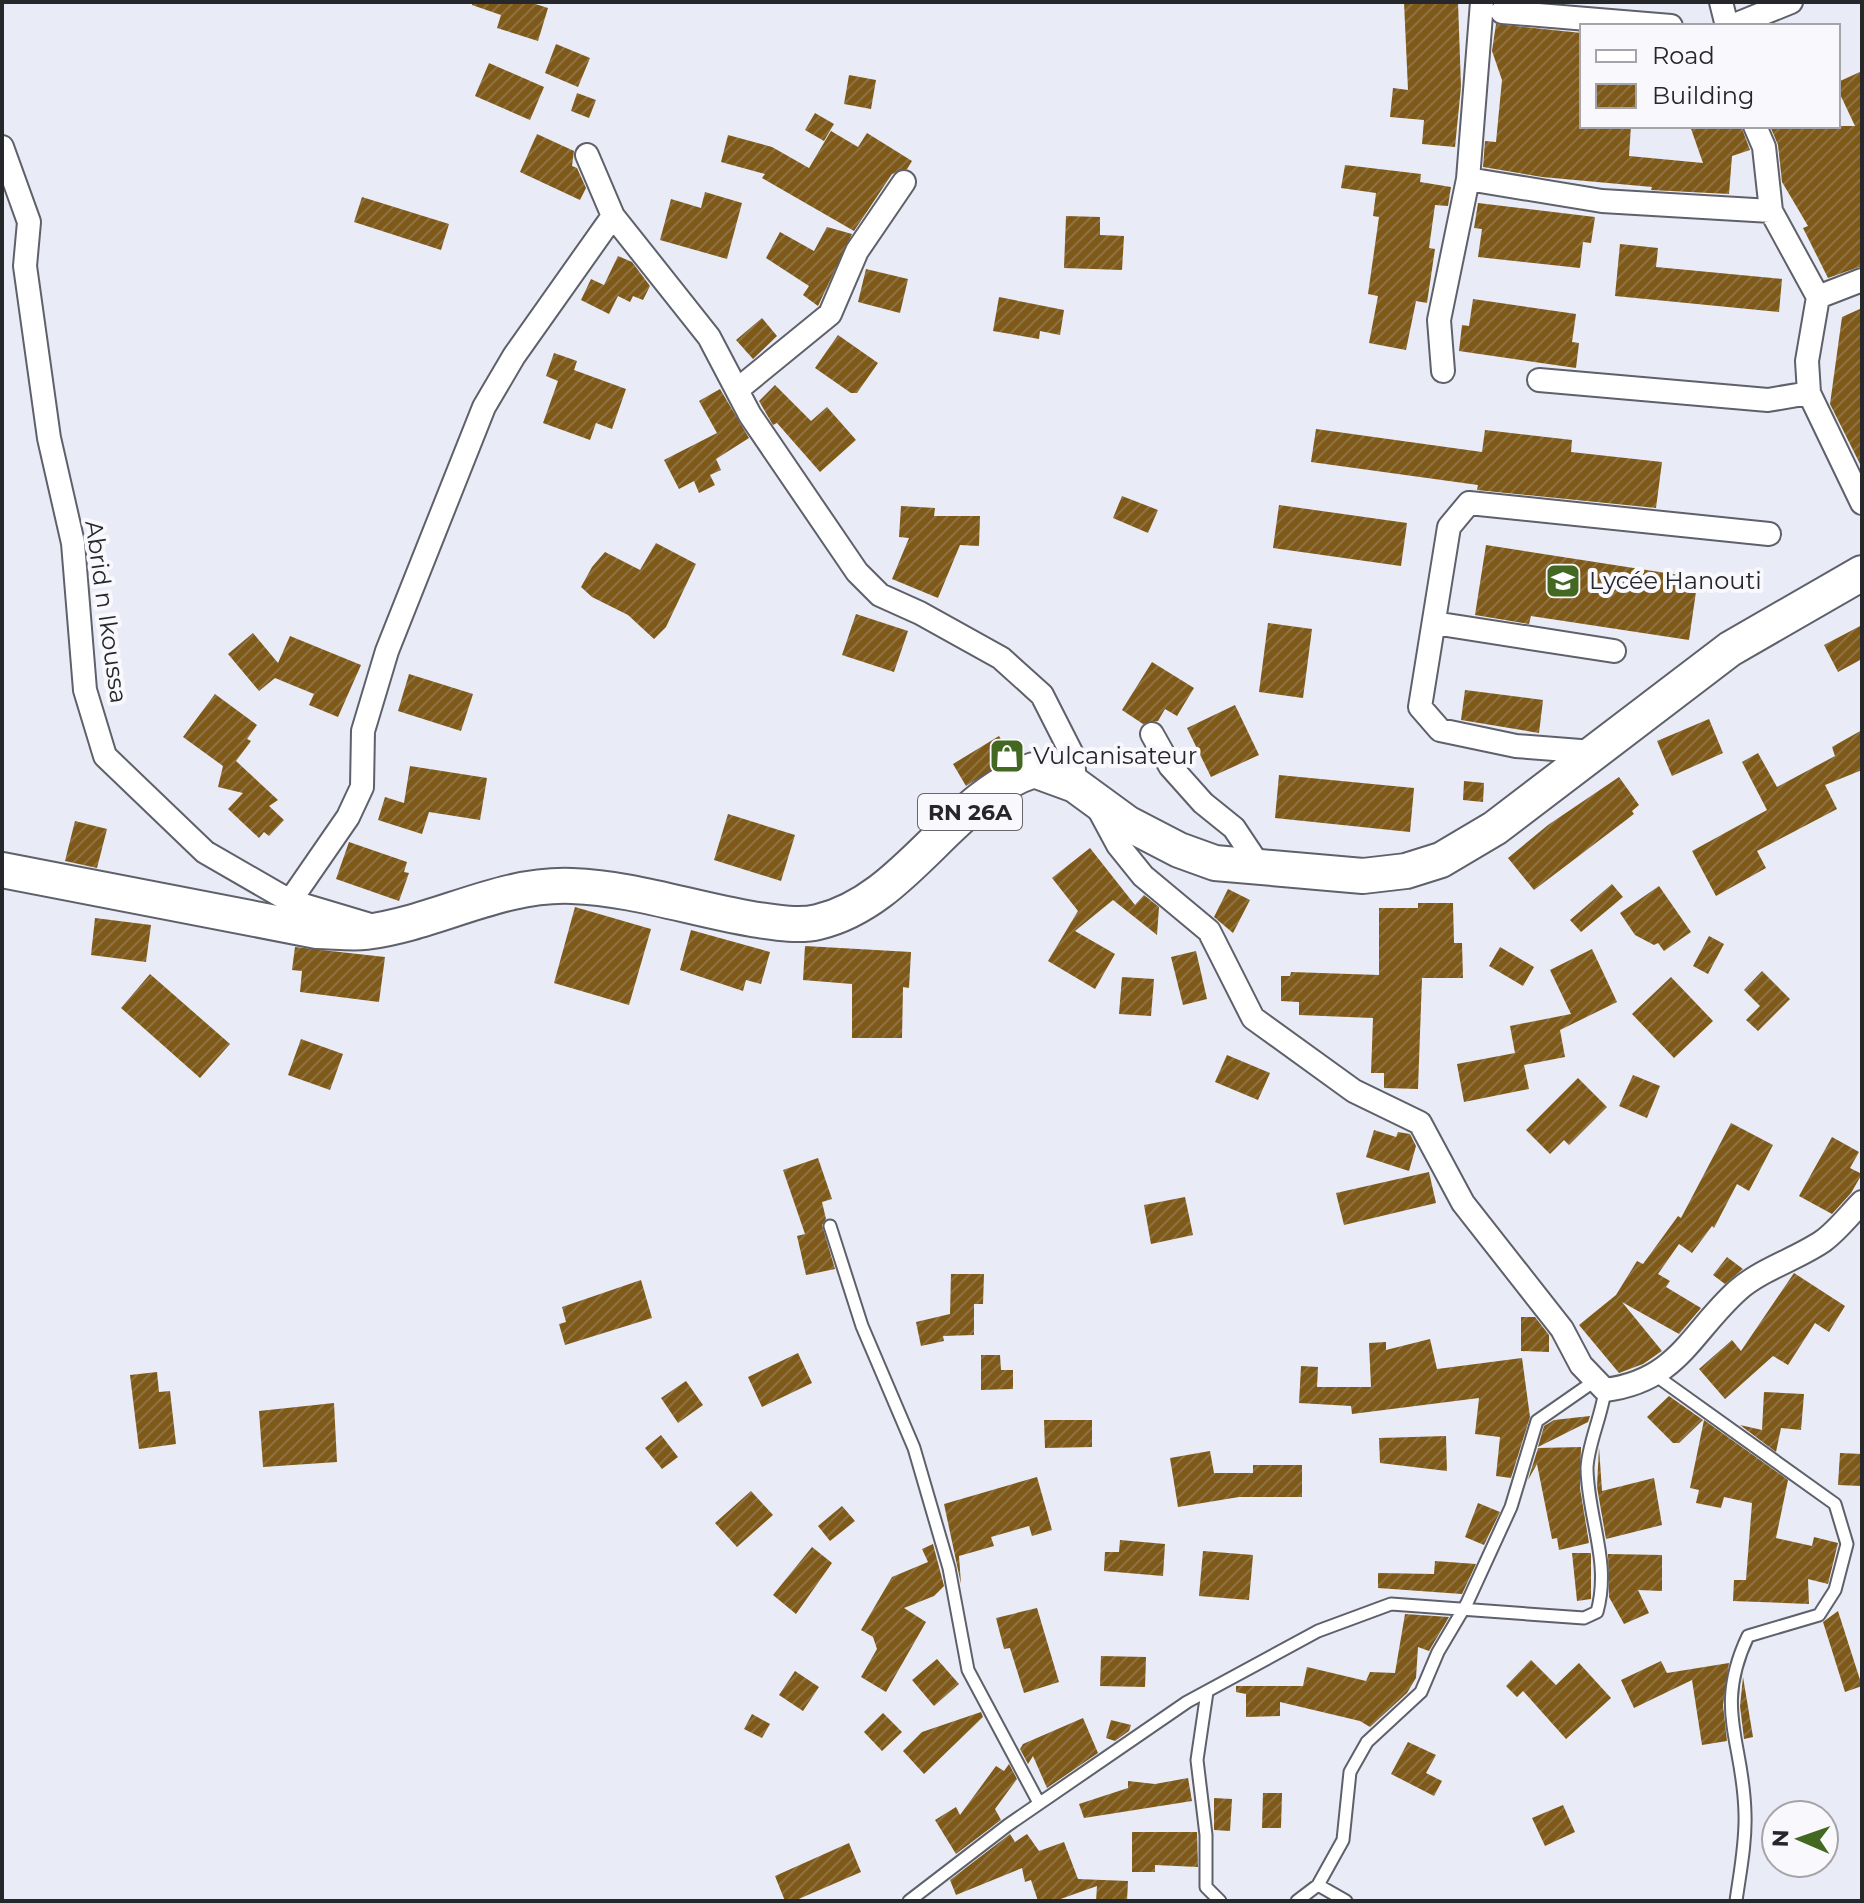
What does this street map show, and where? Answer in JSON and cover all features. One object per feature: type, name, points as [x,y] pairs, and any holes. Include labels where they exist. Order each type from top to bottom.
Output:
[{"type":"main road","name":"RN 26A","points":[[2,870],[317,931],[364,933],[417,921],[501,893],[570,886],[606,889],[777,923],[816,923],[857,907],[877,893],[995,790],[1034,770],[1085,793],[1179,850],[1215,863],[1363,876],[1406,871],[1441,860],[1495,828],[1730,649],[1862,573]]},
{"type":"street","points":[[1443,371],[1439,320],[1468,179],[1482,2]]},
{"type":"street","points":[[1721,2],[1728,24]]},
{"type":"street","points":[[1734,24],[1791,2]]},
{"type":"street","points":[[1502,12],[1647,24]]},
{"type":"street","points":[[1756,128],[1764,147],[1771,211],[1818,297],[1807,361],[1809,393],[1862,503]]},
{"type":"street","name":"Abrid n Ikoussa","points":[[2,147],[29,222],[25,266],[49,438],[73,543],[85,690],[105,756],[205,852],[290,901],[384,929]]},
{"type":"street","points":[[587,155],[613,216],[709,337],[750,415],[857,572],[880,595],[1001,658],[1042,695],[1061,726],[1085,793],[1118,845],[1143,876],[1209,931],[1253,1018],[1354,1091],[1420,1123],[1463,1203],[1536,1294],[1562,1329],[1581,1365],[1600,1385],[1632,1387],[1655,1375],[1698,1338],[1739,1289],[1825,1239],[1862,1202]]},
{"type":"street","points":[[1468,179],[1602,201],[1771,211]]},
{"type":"street","points":[[737,390],[830,314],[857,251],[904,182]]},
{"type":"street","points":[[290,901],[348,817],[362,787],[363,731],[387,651],[484,407],[514,356],[613,216]]},
{"type":"street","points":[[1818,297],[1862,280]]},
{"type":"street","points":[[1539,380],[1768,400],[1809,393]]},
{"type":"street","points":[[1593,752],[1516,746],[1440,730],[1420,707],[1449,527],[1469,503],[1769,534]]},
{"type":"street","points":[[1434,623],[1614,651]]},
{"type":"street","points":[[1152,734],[1170,766],[1203,803],[1234,828],[1260,867]]},
{"type":"lane","points":[[830,1226],[862,1326],[914,1448],[949,1568],[968,1670],[1039,1803]]},
{"type":"lane","points":[[1655,1375],[1835,1504],[1847,1544],[1835,1590],[1819,1615],[1748,1636],[1734,1665],[1729,1714],[1745,1813],[1736,1901]]},
{"type":"lane","points":[[909,1901],[1039,1803],[1207,1692],[1318,1631],[1391,1604],[1464,1609],[1584,1618],[1597,1612],[1603,1590],[1602,1563],[1587,1467],[1602,1415],[1600,1385],[1537,1421],[1511,1507],[1464,1609],[1438,1652],[1421,1692],[1367,1742],[1350,1772],[1343,1840],[1318,1885],[1297,1901]]},
{"type":"lane","points":[[1207,1692],[1197,1760],[1206,1835],[1206,1887],[1220,1901]]},
{"type":"lane","points":[[1318,1885],[1346,1901]]},
{"type":"building","points":[[472,2],[529,2],[548,8],[538,41],[497,28],[501,15],[472,5]]},
{"type":"building","points":[[1404,2],[1458,2],[1461,87],[1455,147],[1422,144],[1424,120],[1390,117],[1393,88],[1408,90]]},
{"type":"building","points":[[1496,24],[1580,33],[1580,128],[1631,128],[1629,156],[1703,163],[1691,128],[1742,128],[1750,150],[1732,156],[1729,194],[1651,190],[1652,187],[1542,177],[1483,167],[1485,141],[1496,142],[1502,80],[1492,51]]},
{"type":"building","points":[[556,44],[590,58],[578,87],[545,73]]},
{"type":"building","points":[[489,63],[544,87],[530,120],[475,96]]},
{"type":"building","points":[[1862,71],[1862,266],[1828,278],[1803,228],[1808,226],[1782,182],[1778,145],[1771,128],[1855,126],[1840,94],[1840,81]]},
{"type":"building","points":[[849,75],[876,80],[871,109],[844,104]]},
{"type":"building","points":[[577,93],[596,100],[589,118],[571,111]]},
{"type":"building","points":[[815,113],[834,124],[824,141],[805,130]]},
{"type":"building","points":[[831,131],[858,147],[867,133],[912,161],[907,169],[892,174],[854,231],[762,178],[765,174],[721,162],[728,135],[772,147],[809,168]]},
{"type":"building","points":[[537,134],[574,151],[572,166],[577,168],[586,188],[580,200],[520,172]]},
{"type":"building","points":[[1345,165],[1421,174],[1420,182],[1451,187],[1448,206],[1435,205],[1429,248],[1435,249],[1427,303],[1416,301],[1406,350],[1369,343],[1378,296],[1368,294],[1379,217],[1373,216],[1376,193],[1341,188]]},
{"type":"building","points":[[705,192],[742,203],[727,259],[660,240],[671,199],[701,208]]},
{"type":"building","points":[[362,197],[449,224],[441,250],[354,222]]},
{"type":"building","points":[[1478,203],[1595,217],[1591,243],[1583,242],[1580,268],[1478,257],[1482,229],[1474,228]]},
{"type":"building","points":[[1066,216],[1100,217],[1100,235],[1124,236],[1122,270],[1064,268]]},
{"type":"building","points":[[827,227],[852,234],[818,306],[803,295],[809,286],[766,258],[780,232],[814,251]]},
{"type":"building","points":[[1620,244],[1658,248],[1656,267],[1782,279],[1779,312],[1615,296]]},
{"type":"building","points":[[618,256],[632,262],[650,286],[643,300],[633,296],[630,302],[618,296],[609,314],[581,300],[591,279],[604,285]]},
{"type":"building","points":[[866,269],[908,279],[900,313],[858,302]]},
{"type":"building","points":[[999,297],[1064,310],[1060,335],[1040,331],[1039,339],[993,331]]},
{"type":"building","points":[[1473,299],[1576,314],[1572,342],[1579,343],[1576,368],[1459,351],[1462,325],[1469,326]]},
{"type":"building","points":[[1862,308],[1862,468],[1830,404],[1842,317]]},
{"type":"building","points":[[762,318],[777,336],[753,359],[736,340]]},
{"type":"building","points":[[838,335],[878,363],[857,393],[851,393],[815,368]]},
{"type":"building","points":[[554,353],[577,361],[574,370],[626,389],[612,429],[596,423],[590,440],[543,423],[558,381],[546,376]]},
{"type":"building","points":[[775,385],[811,421],[827,407],[856,440],[820,472],[777,423],[773,425],[759,401]]},
{"type":"building","points":[[720,389],[749,438],[716,459],[721,470],[710,475],[715,485],[699,493],[694,481],[679,489],[664,460],[717,433],[699,401]]},
{"type":"building","points":[[1316,429],[1482,452],[1485,430],[1572,440],[1571,452],[1662,462],[1656,508],[1477,490],[1478,485],[1311,462]]},
{"type":"building","points":[[1122,496],[1158,510],[1148,533],[1113,518]]},
{"type":"building","points":[[1279,505],[1407,523],[1401,566],[1273,548]]},
{"type":"building","points":[[901,506],[935,508],[934,516],[980,516],[979,546],[960,545],[938,598],[892,579],[909,538],[899,537]]},
{"type":"building","points":[[656,543],[696,564],[666,627],[654,639],[628,615],[592,597],[581,587],[605,552],[640,570]]},
{"type":"building","points":[[1486,545],[1698,578],[1689,640],[1531,616],[1529,624],[1475,615]]},
{"type":"building","points":[[856,614],[908,631],[894,672],[842,655]]},
{"type":"building","points":[[1268,623],[1312,629],[1303,698],[1259,692]]},
{"type":"building","points":[[1862,625],[1862,659],[1838,672],[1824,645]]},
{"type":"building","points":[[253,633],[278,663],[290,636],[361,665],[338,717],[309,705],[314,694],[275,678],[259,691],[228,654]]},
{"type":"building","points":[[1152,662],[1194,688],[1177,716],[1165,709],[1158,721],[1143,724],[1122,710]]},
{"type":"building","points":[[409,674],[473,694],[461,731],[398,711]]},
{"type":"building","points":[[1465,690],[1543,700],[1539,733],[1461,720]]},
{"type":"building","points":[[215,694],[257,725],[247,739],[251,741],[236,761],[278,800],[269,806],[284,820],[269,836],[264,832],[259,838],[228,809],[243,793],[218,787],[223,766],[183,737]]},
{"type":"building","points":[[1235,705],[1259,755],[1211,777],[1187,728]]},
{"type":"building","points":[[1709,719],[1723,753],[1672,776],[1657,741]]},
{"type":"building","points":[[1862,730],[1862,770],[1825,785],[1837,809],[1757,851],[1766,868],[1716,896],[1692,851],[1767,810],[1742,762],[1758,753],[1777,787],[1835,756],[1832,747]]},
{"type":"building","points":[[999,736],[1012,758],[966,786],[953,764]]},
{"type":"building","points":[[410,766],[487,778],[480,820],[429,812],[422,834],[378,820],[385,797],[404,803]]},
{"type":"building","points":[[1279,775],[1414,788],[1410,832],[1275,818]]},
{"type":"building","points":[[1619,777],[1639,805],[1632,811],[1634,814],[1534,890],[1508,858],[1548,825]]},
{"type":"building","points":[[1464,781],[1484,783],[1483,802],[1463,800]]},
{"type":"building","points":[[728,814],[795,835],[781,881],[714,860]]},
{"type":"building","points":[[75,821],[107,829],[97,868],[65,861]]},
{"type":"building","points":[[349,842],[407,862],[404,872],[409,873],[399,901],[336,879]]},
{"type":"building","points":[[1090,848],[1135,905],[1144,895],[1159,907],[1157,935],[1113,900],[1075,931],[1115,954],[1095,989],[1048,961],[1078,911],[1052,878]]},
{"type":"building","points":[[1612,884],[1623,897],[1581,932],[1570,920]]},
{"type":"building","points":[[1659,886],[1691,932],[1664,951],[1658,943],[1654,945],[1635,935],[1620,913]]},
{"type":"building","points":[[1228,889],[1250,900],[1233,933],[1214,917]]},
{"type":"building","points":[[1418,903],[1453,903],[1454,943],[1462,943],[1463,978],[1422,978],[1418,1089],[1384,1088],[1384,1073],[1371,1073],[1373,1018],[1299,1015],[1299,1002],[1281,1001],[1281,976],[1290,976],[1291,972],[1379,975],[1379,908],[1418,908]]},
{"type":"building","points":[[575,907],[651,929],[629,1005],[554,983]]},
{"type":"building","points":[[95,918],[151,925],[146,962],[91,955]]},
{"type":"building","points":[[691,930],[770,952],[761,984],[746,980],[743,991],[680,970]]},
{"type":"building","points":[[1709,936],[1724,944],[1708,974],[1693,966]]},
{"type":"building","points":[[805,946],[911,952],[909,988],[903,987],[902,1038],[852,1038],[852,984],[803,980]]},
{"type":"building","points":[[295,947],[385,957],[379,1002],[300,992],[302,971],[292,970]]},
{"type":"building","points":[[1500,947],[1534,967],[1523,986],[1489,966]]},
{"type":"building","points":[[1592,949],[1617,1002],[1560,1030],[1565,1057],[1524,1065],[1529,1089],[1464,1102],[1457,1064],[1515,1053],[1510,1026],[1571,1014],[1550,970]]},
{"type":"building","points":[[1196,951],[1207,999],[1183,1005],[1171,957]]},
{"type":"building","points":[[1762,971],[1790,999],[1758,1031],[1746,1020],[1760,1006],[1744,990]]},
{"type":"building","points":[[150,974],[230,1044],[200,1078],[121,1008]]},
{"type":"building","points":[[1122,977],[1154,979],[1151,1016],[1119,1014]]},
{"type":"building","points":[[1671,977],[1713,1021],[1674,1058],[1632,1014]]},
{"type":"building","points":[[301,1039],[343,1054],[330,1090],[288,1075]]},
{"type":"building","points":[[1227,1055],[1270,1073],[1258,1100],[1215,1082]]},
{"type":"building","points":[[1633,1075],[1660,1086],[1647,1118],[1619,1106]]},
{"type":"building","points":[[1578,1078],[1607,1107],[1569,1145],[1564,1140],[1550,1154],[1526,1130]]},
{"type":"building","points":[[1731,1123],[1773,1145],[1749,1191],[1737,1184],[1714,1228],[1712,1226],[1692,1253],[1679,1244],[1658,1274],[1670,1281],[1666,1287],[1701,1308],[1679,1334],[1622,1302],[1662,1351],[1643,1364],[1619,1373],[1579,1325],[1616,1295],[1637,1261],[1643,1264],[1678,1216],[1681,1218]]},
{"type":"building","points":[[1374,1130],[1396,1137],[1398,1132],[1410,1134],[1416,1146],[1409,1171],[1366,1157]]},
{"type":"building","points":[[1832,1137],[1859,1152],[1850,1168],[1862,1174],[1851,1193],[1832,1214],[1799,1196]]},
{"type":"building","points":[[818,1158],[832,1199],[822,1202],[826,1219],[822,1225],[835,1269],[806,1275],[797,1236],[805,1234],[783,1170]]},
{"type":"building","points":[[1429,1172],[1436,1203],[1344,1225],[1336,1193]]},
{"type":"building","points":[[1185,1197],[1193,1235],[1151,1244],[1144,1205]]},
{"type":"building","points":[[1727,1257],[1743,1269],[1725,1284],[1713,1275]]},
{"type":"building","points":[[1794,1273],[1845,1306],[1829,1332],[1815,1323],[1788,1365],[1773,1356],[1725,1399],[1699,1369],[1732,1340],[1741,1351]]},
{"type":"building","points":[[951,1274],[984,1274],[983,1304],[974,1304],[974,1335],[943,1336],[944,1341],[921,1346],[916,1322],[950,1314]]},
{"type":"building","points":[[641,1280],[652,1318],[565,1345],[559,1324],[566,1322],[562,1307]]},
{"type":"building","points":[[1521,1317],[1535,1317],[1549,1335],[1549,1352],[1521,1351]]},
{"type":"building","points":[[1430,1339],[1437,1369],[1522,1358],[1530,1417],[1511,1478],[1496,1476],[1500,1437],[1475,1434],[1479,1398],[1352,1414],[1351,1406],[1299,1403],[1301,1366],[1318,1367],[1317,1387],[1371,1387],[1369,1343],[1386,1342],[1386,1350]]},
{"type":"building","points":[[798,1353],[812,1383],[762,1407],[748,1377]]},
{"type":"building","points":[[981,1355],[1000,1355],[1001,1370],[1013,1370],[1013,1389],[981,1390]]},
{"type":"building","points":[[157,1372],[159,1392],[170,1391],[176,1444],[139,1449],[130,1375]]},
{"type":"building","points":[[686,1381],[703,1405],[678,1423],[661,1398]]},
{"type":"building","points":[[1764,1392],[1804,1394],[1801,1430],[1781,1428],[1776,1452],[1740,1425],[1762,1430]]},
{"type":"building","points":[[1669,1396],[1703,1420],[1679,1443],[1673,1443],[1647,1417]]},
{"type":"building","points":[[334,1403],[337,1462],[263,1467],[259,1411]]},
{"type":"building","points":[[1590,1416],[1588,1422],[1538,1447],[1544,1426],[1554,1420]]},
{"type":"building","points":[[1044,1420],[1092,1420],[1092,1447],[1045,1448]]},
{"type":"building","points":[[1704,1420],[1788,1480],[1776,1538],[1812,1546],[1814,1537],[1838,1543],[1828,1584],[1808,1579],[1809,1604],[1733,1601],[1734,1580],[1746,1580],[1752,1503],[1724,1497],[1721,1508],[1696,1503],[1699,1490],[1690,1488]]},
{"type":"building","points":[[661,1435],[678,1457],[662,1469],[645,1448]]},
{"type":"building","points":[[1446,1436],[1447,1471],[1380,1463],[1379,1438]]},
{"type":"building","points":[[1581,1447],[1580,1488],[1589,1543],[1559,1550],[1557,1538],[1552,1539],[1537,1464],[1528,1480],[1538,1448]]},
{"type":"building","points":[[1599,1447],[1602,1491],[1654,1478],[1662,1525],[1606,1539],[1597,1487]]},
{"type":"building","points":[[1210,1451],[1214,1473],[1253,1473],[1253,1465],[1302,1465],[1302,1497],[1239,1497],[1178,1507],[1170,1458]]},
{"type":"building","points":[[1840,1453],[1862,1454],[1862,1486],[1838,1485]]},
{"type":"building","points":[[1037,1477],[1052,1530],[1032,1536],[1029,1526],[991,1537],[994,1546],[959,1556],[961,1584],[944,1504]]},
{"type":"building","points":[[751,1491],[773,1515],[737,1547],[715,1523]]},
{"type":"building","points":[[1478,1503],[1500,1512],[1484,1545],[1465,1537]]},
{"type":"building","points":[[842,1506],[855,1521],[830,1541],[818,1526]]},
{"type":"building","points":[[1120,1540],[1165,1544],[1163,1576],[1104,1571],[1105,1552],[1119,1552]]},
{"type":"building","points":[[933,1544],[944,1586],[934,1596],[904,1608],[926,1622],[886,1692],[861,1677],[877,1649],[873,1637],[861,1630],[892,1577],[928,1562],[922,1549]]},
{"type":"building","points":[[812,1547],[832,1563],[796,1614],[773,1595]]},
{"type":"building","points":[[1203,1551],[1253,1555],[1249,1600],[1199,1596]]},
{"type":"building","points":[[1572,1553],[1591,1553],[1591,1599],[1577,1601]]},
{"type":"building","points":[[1608,1554],[1662,1555],[1662,1591],[1638,1590],[1649,1613],[1624,1624],[1609,1597]]},
{"type":"building","points":[[1435,1561],[1476,1564],[1462,1594],[1378,1588],[1378,1573],[1434,1574]]},
{"type":"building","points":[[1037,1608],[1059,1682],[1024,1693],[1010,1648],[1004,1649],[996,1618]]},
{"type":"building","points":[[1838,1611],[1862,1686],[1845,1692],[1823,1622]]},
{"type":"building","points":[[1405,1614],[1449,1617],[1429,1651],[1418,1647],[1416,1678],[1407,1693],[1370,1727],[1360,1721],[1280,1702],[1280,1716],[1246,1717],[1246,1694],[1236,1692],[1236,1686],[1303,1686],[1307,1667],[1366,1681],[1370,1672],[1395,1673]]},
{"type":"building","points":[[1101,1656],[1146,1657],[1145,1687],[1100,1686]]},
{"type":"building","points":[[937,1659],[959,1684],[934,1706],[912,1680]]},
{"type":"building","points":[[1531,1660],[1556,1685],[1579,1663],[1611,1698],[1566,1739],[1523,1691],[1517,1697],[1506,1686]]},
{"type":"building","points":[[1661,1661],[1667,1673],[1729,1663],[1723,1705],[1727,1741],[1702,1745],[1692,1680],[1634,1708],[1621,1680]]},
{"type":"building","points":[[795,1671],[819,1687],[803,1711],[779,1695]]},
{"type":"building","points":[[1743,1677],[1753,1737],[1744,1739],[1740,1706]]},
{"type":"building","points":[[981,1712],[983,1717],[924,1774],[903,1751],[922,1732]]},
{"type":"building","points":[[883,1713],[902,1732],[882,1751],[864,1732]]},
{"type":"building","points":[[752,1714],[770,1724],[762,1738],[744,1729]]},
{"type":"building","points":[[1083,1718],[1098,1753],[1047,1788],[1033,1756],[1028,1764],[1020,1749],[1023,1744]]},
{"type":"building","points":[[1111,1720],[1131,1725],[1129,1731],[1115,1741],[1106,1738]]},
{"type":"building","points":[[1408,1742],[1436,1755],[1426,1773],[1442,1781],[1434,1796],[1391,1774]]},
{"type":"building","points":[[1009,1764],[1017,1779],[995,1809],[1001,1820],[956,1854],[935,1820],[956,1807],[960,1815],[996,1766],[1004,1771]]},
{"type":"building","points":[[1188,1778],[1192,1801],[1084,1818],[1079,1804],[1128,1788],[1128,1781],[1155,1784]]},
{"type":"building","points":[[1263,1793],[1282,1793],[1281,1828],[1262,1828]]},
{"type":"building","points":[[1214,1798],[1232,1799],[1230,1831],[1214,1830]]},
{"type":"building","points":[[1563,1805],[1575,1832],[1545,1846],[1532,1818]]},
{"type":"building","points":[[1132,1832],[1197,1832],[1198,1867],[1155,1865],[1155,1872],[1132,1872]]},
{"type":"building","points":[[1010,1834],[1015,1842],[1027,1834],[1039,1851],[1064,1842],[1078,1879],[1128,1881],[1127,1901],[1096,1901],[1097,1886],[1055,1901],[1038,1901],[1031,1880],[1025,1882],[1022,1868],[956,1895],[950,1880]]},
{"type":"building","points":[[849,1843],[861,1872],[794,1901],[785,1901],[775,1876]]},
{"type":"place","name":"Lycée Hanouti","points":[[1563,581]]},
{"type":"place","name":"Vulcanisateur","points":[[1007,756]]}]
